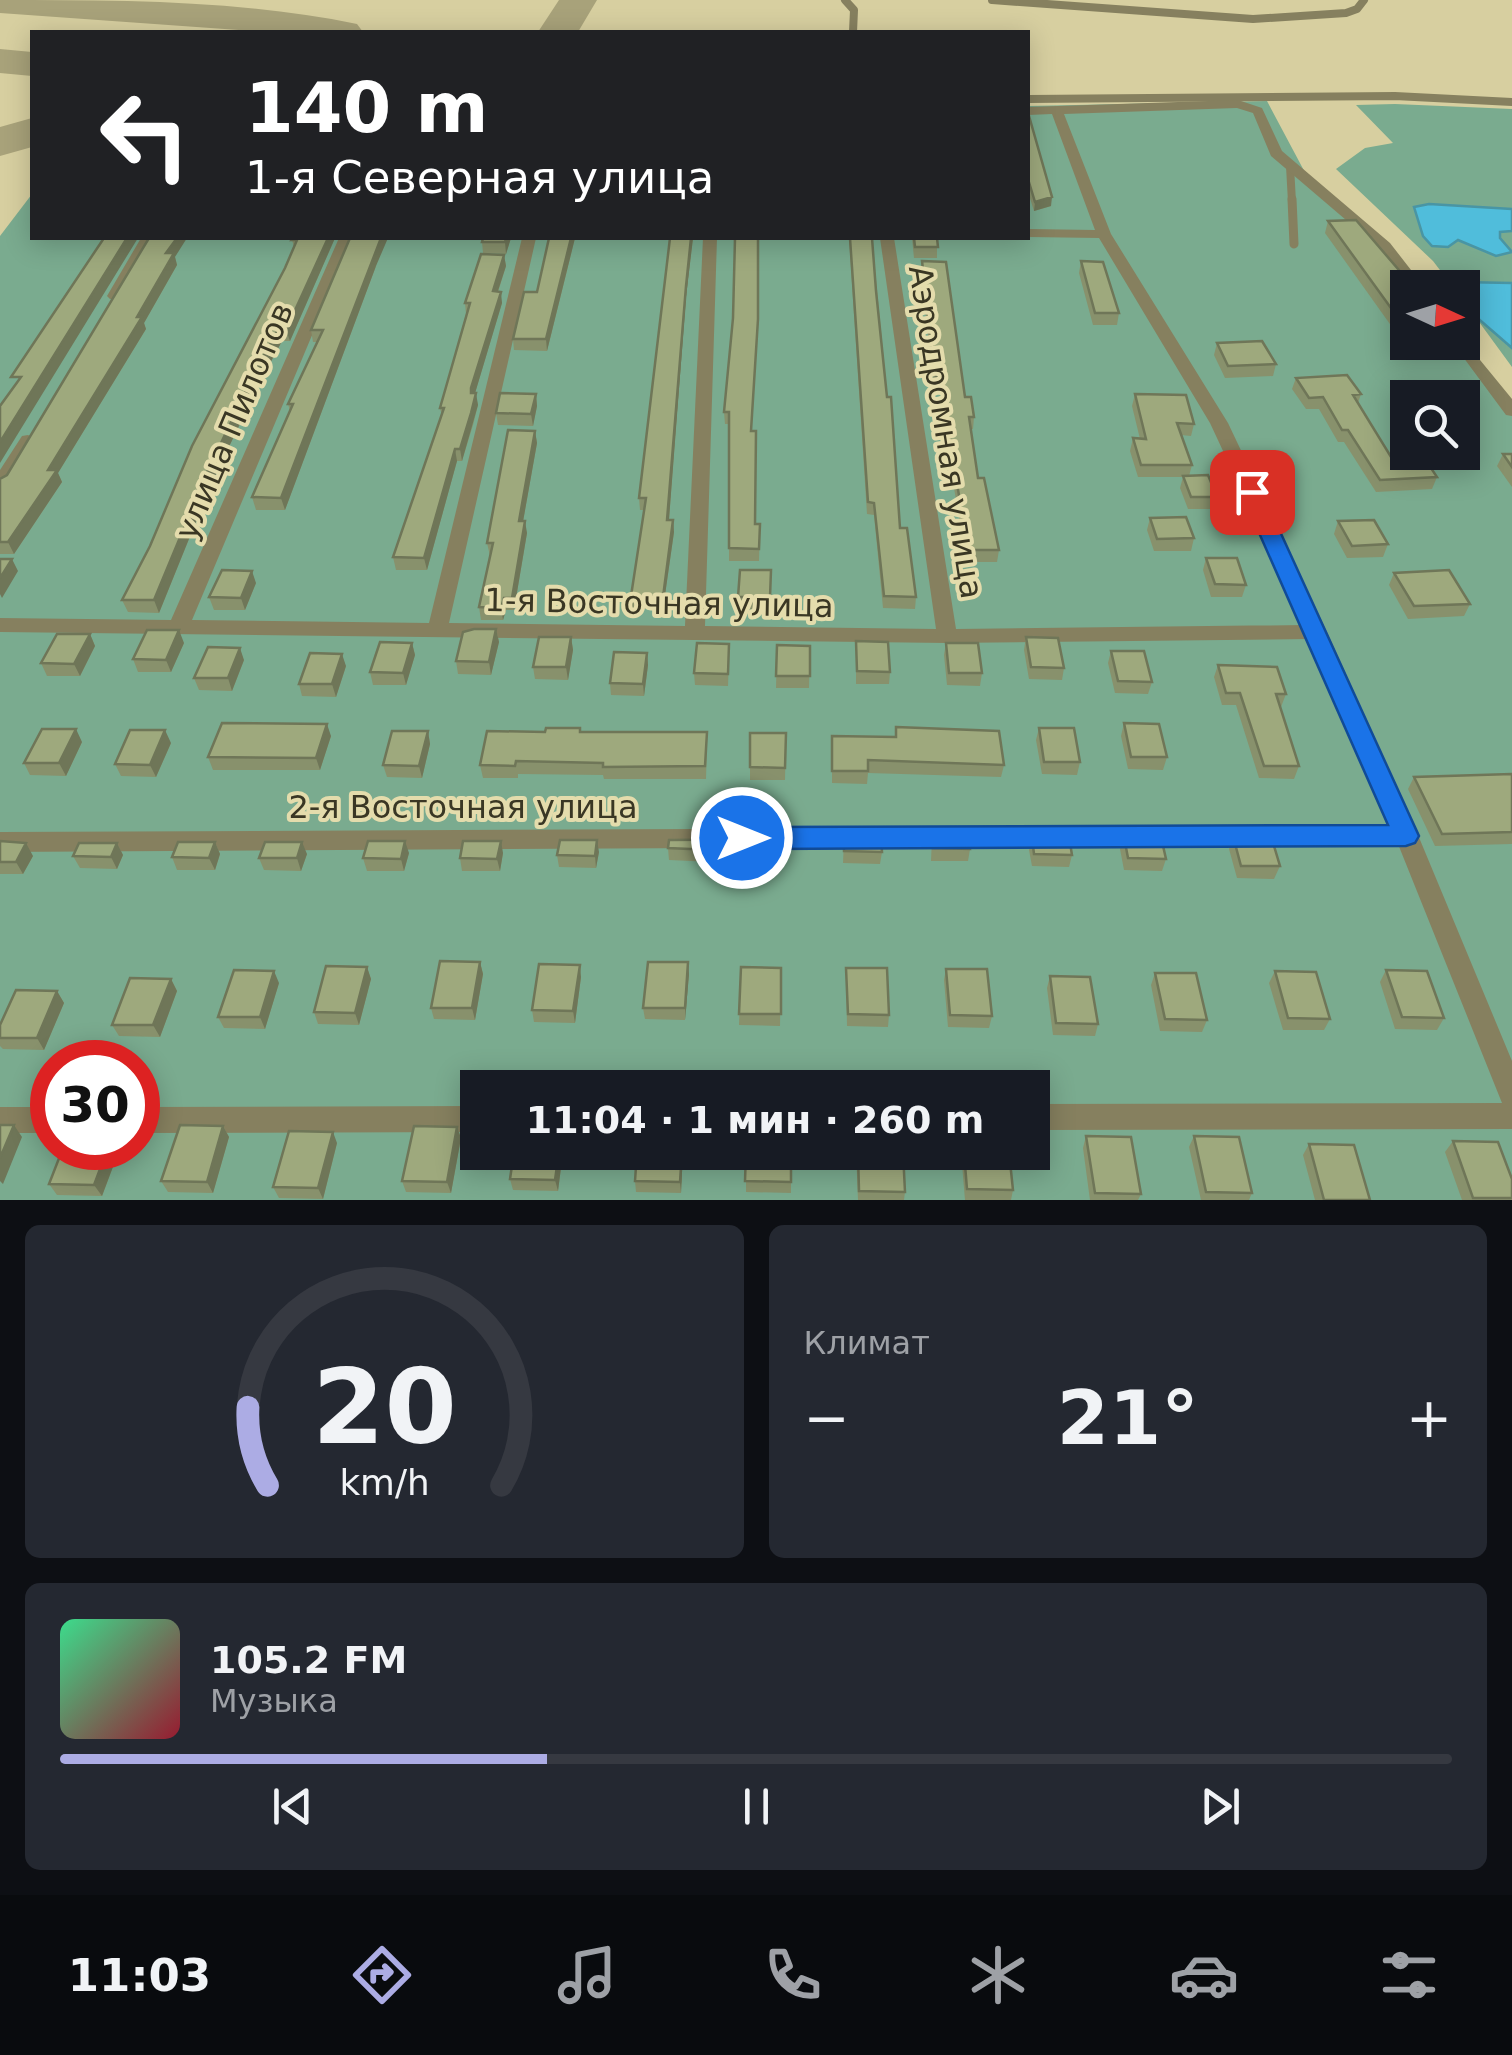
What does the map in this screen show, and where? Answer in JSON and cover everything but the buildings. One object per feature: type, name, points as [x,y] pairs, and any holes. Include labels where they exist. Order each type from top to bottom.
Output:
[{"type":"street","points":[[1030,112],[1238,104],[1258,111],[1276,152],[1385,246],[1404,270]]},
{"type":"street","points":[[1057,112],[1104,234],[1219,423],[1317,632],[1512,1094]]},
{"type":"street","points":[[1030,233],[1104,234]]},
{"type":"street","points":[[102,318],[147,240]]},
{"type":"street","name":"улица Пилотов","points":[[178,628],[345,240]]},
{"type":"street","points":[[437,630],[528,240]]},
{"type":"street","points":[[695,632],[710,240]]},
{"type":"street","name":"Аэродромная улица","points":[[886,240],[946,636]]},
{"type":"street","points":[[1473,360],[1512,412]]},
{"type":"street","points":[[0,485],[42,418]]},
{"type":"street","name":"1-я Восточная улица","points":[[0,625],[946,636],[1317,632]]},
{"type":"street","name":"2-я Восточная улица","points":[[0,842],[1406,836]]},
{"type":"street","points":[[1050,1117],[1512,1116]]},
{"type":"street","points":[[160,1120],[460,1119]]},
{"type":"street","points":[[0,1120],[30,1120]]},
{"type":"lane","points":[[845,0],[854,10],[853,30]]},
{"type":"lane","points":[[992,0],[1253,18],[1346,13],[1357,9],[1364,0]]},
{"type":"lane","points":[[1030,99],[1291,97],[1512,102]]},
{"type":"lane","points":[[1238,104],[1291,97]]},
{"type":"lane","points":[[1290,166],[1294,244]]},
{"type":"green space","points":[[1267,101],[1309,180],[1399,270],[1390,270],[1390,360],[1473,360],[1512,409],[1512,1200],[0,1200],[0,236],[30,197],[30,240],[1030,240],[1030,106]]},
{"type":"green space","points":[[1356,105],[1512,109],[1512,367],[1480,323],[1480,270],[1440,270],[1336,169],[1365,148],[1393,143]]},
{"type":"water","points":[[1429,204],[1512,209],[1512,231],[1500,232],[1500,238],[1512,252],[1496,256],[1458,240],[1448,247],[1432,246],[1423,236],[1414,207]]},
{"type":"water","points":[[1480,282],[1512,283],[1512,348],[1480,320]]},
{"type":"taxiway","points":[[559,30],[578,0]]},
{"type":"taxiway","points":[[0,1],[273,21],[330,30]]},
{"type":"taxiway","points":[[0,61],[30,64]]},
{"type":"taxiway","points":[[0,142],[30,133]]},
{"type":"route","points":[[742,838],[1406,836],[1252,492]]}]
